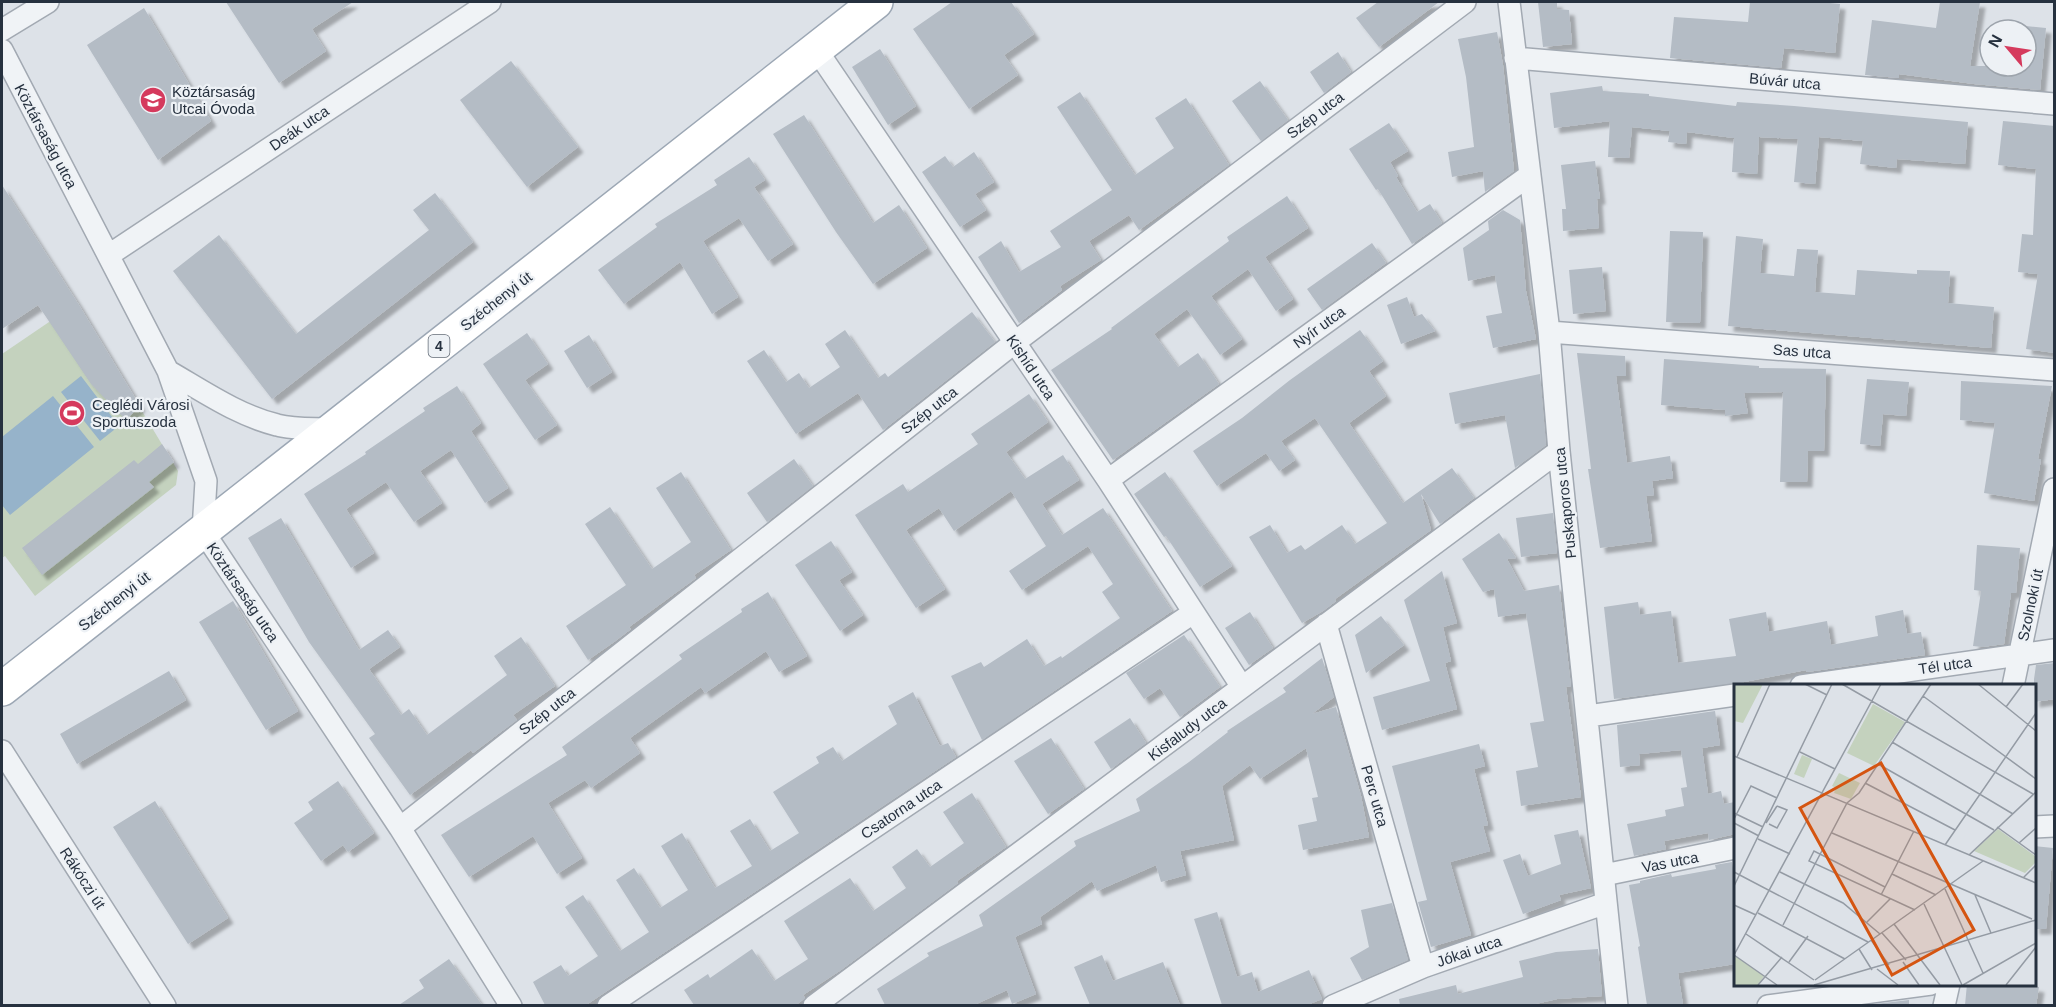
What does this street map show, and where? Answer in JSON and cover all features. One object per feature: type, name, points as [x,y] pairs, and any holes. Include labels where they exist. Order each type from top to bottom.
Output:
[{"type":"main road","name":"Széchenyi út","points":[[2,689],[876,2]]},
{"type":"street","points":[[2,30],[48,2]]},
{"type":"street","name":"Deák utca","points":[[109,255],[490,2]]},
{"type":"street","name":"Szép utca","points":[[400,828],[1014,343],[1465,2]]},
{"type":"street","name":"Puskaporos utca","points":[[1509,2],[1549,332],[1559,451],[1617,1005]]},
{"type":"street","name":"Kishíd utca","points":[[816,49],[1108,480],[1242,687]]},
{"type":"street","name":"Köztársaság utca","points":[[2,50],[168,371],[206,481],[203,531],[400,828],[511,1005]]},
{"type":"street","name":"Búvár utca","points":[[1515,58],[2055,104]]},
{"type":"street","name":"Nyír utca","points":[[1108,480],[1530,175]]},
{"type":"street","name":"Sas utca","points":[[1549,332],[2055,370]]},
{"type":"street","points":[[168,371],[237,411],[293,428],[333,429]]},
{"type":"street","name":"Kisfaludy utca","points":[[814,1005],[1559,451]]},
{"type":"street","name":"Szolnoki út","points":[[2013,684],[2055,489]]},
{"type":"street","name":"Csatorna utca","points":[[608,1005],[1193,613]]},
{"type":"street","name":"Perc utca","points":[[1326,624],[1424,967]]},
{"type":"street","name":"Tél utca","points":[[1814,684],[2055,650]]},
{"type":"street","points":[[1588,717],[1734,695]]},
{"type":"street","name":"Rákóczi út","points":[[2,751],[165,1005]]},
{"type":"street","points":[[2035,827],[2055,826]]},
{"type":"street","name":"Vas utca","points":[[1604,875],[1734,848]]},
{"type":"street","name":"Jókai utca","points":[[1333,1005],[1424,967],[1606,903]]},
{"type":"street","points":[[1768,1005],[1915,986]]},
{"type":"street","points":[[1944,1005],[1949,986]]},
{"type":"green space","name":"Ceglédi Városi Sportuszoda","points":[[77,303],[178,471],[176,485],[35,596],[5,556],[2,558],[2,354]]},
{"type":"water","points":[[81,376],[119,426],[100,441],[61,392]]},
{"type":"water","points":[[53,396],[94,447],[10,515],[2,505],[2,437]]},
{"type":"building","points":[[226,2],[353,2],[312,29],[326,51],[279,83]]},
{"type":"building","points":[[952,2],[1011,2],[1034,34],[1004,55],[1018,75],[969,109],[913,29]]},
{"type":"building","points":[[1378,2],[1439,2],[1379,47],[1356,18]]},
{"type":"building","points":[[1538,2],[1557,2],[1557,9],[1569,10],[1572,44],[1543,47]]},
{"type":"building","points":[[1750,2],[1840,4],[1835,53],[1784,48],[1781,68],[1670,58],[1674,17],[1748,22]]},
{"type":"building","points":[[1940,2],[1980,2],[1970,66],[1978,66],[1978,78],[2038,78],[2038,27],[2046,28],[2040,90],[1899,74],[1899,78],[1865,75],[1872,20],[1936,28]]},
{"type":"building","points":[[144,8],[211,121],[158,160],[87,45]]},
{"type":"building","points":[[1497,32],[1503,65],[1514,171],[1485,192],[1483,171],[1452,177],[1448,152],[1474,147],[1466,77],[1458,39]]},
{"type":"building","points":[[880,49],[916,106],[888,125],[852,67]]},
{"type":"building","points":[[1338,52],[1351,72],[1324,93],[1310,72]]},
{"type":"building","points":[[511,61],[578,147],[527,187],[460,100]]},
{"type":"building","points":[[1260,81],[1288,120],[1261,141],[1232,101]]},
{"type":"building","points":[[1602,86],[1603,91],[1649,94],[1649,96],[1736,106],[1737,102],[1968,122],[1965,164],[1897,159],[1896,168],[1860,164],[1863,141],[1819,137],[1815,184],[1794,182],[1798,139],[1759,137],[1757,174],[1732,172],[1734,138],[1687,132],[1686,144],[1668,142],[1670,131],[1632,127],[1629,158],[1608,157],[1610,121],[1554,128],[1550,93]]},
{"type":"building","points":[[1080,92],[1135,175],[1174,148],[1155,118],[1186,98],[1229,165],[1139,230],[1129,215],[1089,241],[1101,260],[1060,286],[1062,290],[1019,323],[978,257],[1001,241],[1019,272],[1061,247],[1050,231],[1112,190],[1057,107]]},
{"type":"building","points":[[804,115],[873,223],[899,205],[927,248],[873,284],[836,232],[773,134]]},
{"type":"building","points":[[2003,121],[2055,126],[2055,353],[2026,349],[2038,274],[2018,272],[2022,234],[2033,235],[2036,169],[1998,165]]},
{"type":"building","points":[[1389,123],[1408,151],[1390,162],[1398,176],[1396,177],[1417,212],[1430,204],[1442,223],[1412,244],[1378,189],[1376,190],[1349,149]]},
{"type":"building","points":[[974,152],[994,182],[975,194],[986,210],[960,227],[922,172],[945,156],[953,167]]},
{"type":"building","points":[[749,157],[765,180],[754,187],[793,244],[768,261],[739,218],[703,241],[738,297],[712,314],[680,262],[624,304],[598,270],[657,227],[655,224],[717,185],[714,180]]},
{"type":"building","points":[[1595,161],[1600,199],[1597,199],[1599,228],[1563,231],[1562,209],[1566,209],[1561,165]]},
{"type":"building","points":[[2,185],[140,406],[126,420],[91,384],[38,305],[2,329]]},
{"type":"building","points":[[435,193],[473,242],[272,399],[173,271],[219,235],[296,334],[429,230],[413,210]]},
{"type":"building","points":[[1287,196],[1308,228],[1265,257],[1293,299],[1276,311],[1248,269],[1211,296],[1242,339],[1220,355],[1187,309],[1154,334],[1178,367],[1198,353],[1219,384],[1113,460],[1051,370],[1112,329],[1229,241],[1227,237]]},
{"type":"building","points":[[1503,210],[1520,220],[1526,291],[1536,339],[1493,348],[1486,316],[1502,313],[1495,275],[1468,281],[1463,248],[1489,230],[1488,221]]},
{"type":"building","points":[[1670,231],[1703,232],[1700,323],[1666,322]]},
{"type":"building","points":[[1736,236],[1763,239],[1760,273],[1794,276],[1797,249],[1818,250],[1815,292],[1855,295],[1857,270],[1917,274],[1917,270],[1950,271],[1948,303],[1994,307],[1991,348],[1728,326]]},
{"type":"building","points":[[1372,243],[1386,263],[1322,310],[1307,289]]},
{"type":"building","points":[[1602,267],[1606,311],[1573,314],[1569,270]]},
{"type":"building","points":[[1407,297],[1414,317],[1422,314],[1435,331],[1401,344],[1387,305]]},
{"type":"building","points":[[972,312],[995,342],[883,430],[858,393],[796,434],[747,361],[764,350],[786,382],[799,373],[809,388],[840,367],[825,344],[845,330],[878,378],[885,373],[888,377]]},
{"type":"building","points":[[1360,330],[1383,361],[1369,371],[1386,396],[1349,423],[1403,503],[1452,468],[1474,498],[1440,524],[1421,494],[1431,530],[1335,599],[1336,601],[1323,611],[1302,623],[1249,537],[1270,525],[1287,553],[1301,545],[1305,550],[1342,525],[1355,544],[1387,523],[1315,418],[1281,441],[1295,460],[1279,471],[1266,453],[1217,486],[1193,451],[1242,418]]},
{"type":"building","points":[[527,333],[548,364],[525,380],[557,425],[535,440],[483,364]]},
{"type":"building","points":[[589,335],[612,372],[587,388],[564,351]]},
{"type":"building","points":[[1577,353],[1625,356],[1626,376],[1616,376],[1627,463],[1670,456],[1673,478],[1652,481],[1654,495],[1646,496],[1652,541],[1600,548],[1588,469],[1591,469]]},
{"type":"building","points":[[1664,359],[1759,366],[1759,368],[1826,369],[1824,451],[1808,451],[1807,482],[1780,482],[1783,392],[1744,393],[1748,413],[1725,416],[1725,410],[1661,405]]},
{"type":"building","points":[[1540,374],[1546,445],[1515,468],[1505,415],[1455,424],[1449,393]]},
{"type":"building","points":[[1867,379],[1909,382],[1906,416],[1883,414],[1880,446],[1860,444]]},
{"type":"building","points":[[1961,381],[2052,386],[2038,459],[2041,459],[2034,501],[1984,493],[1995,423],[1960,420]]},
{"type":"building","points":[[457,386],[481,423],[471,431],[508,488],[485,503],[451,450],[420,471],[442,503],[414,522],[386,482],[346,509],[374,553],[351,568],[304,494],[366,454],[365,452],[425,411],[423,408]]},
{"type":"building","points":[[1029,394],[1048,422],[1006,452],[1025,479],[1063,455],[1079,480],[1042,504],[1062,535],[1103,508],[1172,611],[982,740],[951,676],[981,662],[984,667],[1027,639],[1044,666],[1061,656],[1062,658],[1120,618],[1102,592],[1113,584],[1088,546],[1022,590],[1009,571],[1046,546],[1011,491],[954,531],[939,508],[906,530],[945,589],[916,608],[855,515],[903,484],[908,492],[978,444],[971,434]]},
{"type":"building","points":[[162,444],[174,462],[149,482],[154,487],[42,575],[22,548],[134,460],[138,464]]},
{"type":"building","points":[[794,459],[813,486],[767,522],[747,493]]},
{"type":"building","points":[[681,472],[731,550],[694,575],[696,578],[588,660],[566,626],[626,585],[585,524],[610,507],[652,569],[691,542],[656,488]]},
{"type":"building","points":[[1165,472],[1232,566],[1200,587],[1134,494]]},
{"type":"building","points":[[1553,513],[1557,553],[1521,557],[1516,518]]},
{"type":"building","points":[[281,518],[359,650],[388,630],[400,647],[369,669],[401,715],[409,709],[427,735],[507,675],[494,656],[521,637],[555,686],[513,715],[517,720],[473,753],[471,750],[410,795],[369,738],[375,734],[309,642],[248,538]]},
{"type":"building","points":[[1499,533],[1516,558],[1507,559],[1524,591],[1559,585],[1571,686],[1566,687],[1581,797],[1521,806],[1516,771],[1538,767],[1530,723],[1544,721],[1526,613],[1498,617],[1494,589],[1483,592],[1462,559]]},
{"type":"building","points":[[831,541],[852,572],[839,580],[863,615],[840,631],[795,565]]},
{"type":"building","points":[[1977,545],[2020,548],[2016,593],[2011,593],[2004,644],[1973,646],[1981,591],[1974,590]]},
{"type":"building","points":[[1442,571],[1457,623],[1443,627],[1451,661],[1445,663],[1457,709],[1382,730],[1373,697],[1430,681],[1404,600]]},
{"type":"building","points":[[768,592],[807,656],[779,672],[766,651],[705,693],[701,687],[630,738],[640,753],[591,788],[585,780],[548,803],[582,858],[557,874],[533,836],[469,877],[441,835],[567,755],[562,747],[682,659],[679,655]]},
{"type":"building","points":[[233,601],[298,711],[266,730],[199,622]]},
{"type":"building","points":[[1638,602],[1640,615],[1671,611],[1678,663],[1736,656],[1729,619],[1766,612],[1769,632],[1827,621],[1831,645],[1878,636],[1875,616],[1903,610],[1907,634],[1921,632],[1925,655],[1807,672],[1806,670],[1739,683],[1614,699],[1604,607]]},
{"type":"building","points":[[1250,612],[1273,648],[1249,665],[1225,628]]},
{"type":"building","points":[[1381,616],[1404,645],[1366,673],[1355,635]]},
{"type":"building","points":[[1184,635],[1220,687],[1180,717],[1160,688],[1144,699],[1126,673]]},
{"type":"building","points":[[1322,658],[1334,697],[1312,714],[1336,707],[1361,796],[1369,837],[1303,850],[1298,825],[1317,821],[1312,798],[1318,797],[1306,748],[1260,779],[1250,765],[1222,786],[1234,840],[1180,851],[1186,875],[1161,882],[1156,865],[1097,891],[1092,881],[1040,917],[1042,924],[1015,937],[1036,994],[1012,1004],[1007,990],[974,1005],[885,1005],[877,989],[929,956],[927,953],[983,926],[979,915],[1076,846],[1074,841],[1140,811],[1136,799],[1189,762],[1227,731],[1286,692],[1283,688]]},
{"type":"building","points":[[2055,663],[2055,699],[2035,702],[2036,665]]},
{"type":"building","points":[[169,671],[186,700],[77,764],[60,734]]},
{"type":"building","points":[[913,692],[940,746],[948,743],[956,757],[586,1005],[545,1005],[533,982],[561,965],[568,976],[598,956],[565,907],[583,895],[620,951],[649,932],[616,880],[634,868],[660,908],[688,890],[661,846],[682,833],[715,888],[752,866],[730,831],[750,819],[770,851],[799,833],[773,792],[819,763],[816,757],[833,747],[842,761],[897,724],[888,706]]},
{"type":"building","points":[[1715,711],[1720,745],[1702,748],[1708,794],[1721,791],[1724,804],[1734,802],[1734,834],[1709,840],[1708,833],[1664,841],[1666,849],[1634,856],[1627,824],[1666,816],[1665,810],[1684,806],[1681,788],[1687,787],[1681,750],[1639,754],[1640,765],[1620,767],[1617,725]]},
{"type":"building","points":[[1130,718],[1146,743],[1111,769],[1094,742]]},
{"type":"building","points":[[1051,738],[1084,789],[1048,814],[1014,761]]},
{"type":"building","points":[[1479,744],[1485,766],[1474,769],[1488,825],[1483,826],[1490,851],[1450,862],[1471,935],[1431,947],[1418,902],[1427,900],[1392,766]]},
{"type":"building","points":[[338,781],[374,833],[348,852],[343,845],[321,861],[294,823],[313,810],[308,802]]},
{"type":"building","points":[[972,793],[1006,847],[957,881],[958,883],[841,970],[803,995],[805,998],[796,1005],[694,1005],[684,990],[708,974],[710,978],[752,949],[774,981],[808,959],[784,921],[850,878],[873,911],[906,888],[892,867],[917,849],[930,867],[964,843],[943,812]]},
{"type":"building","points":[[155,801],[228,918],[188,944],[113,827]]},
{"type":"building","points":[[1578,830],[1591,888],[1559,895],[1561,900],[1523,914],[1503,860],[1520,854],[1528,876],[1561,864],[1554,835]]},
{"type":"building","points":[[2035,846],[2053,848],[2046,929],[2035,929]]},
{"type":"building","points":[[1732,862],[1734,964],[1678,973],[1683,1005],[1647,1005],[1638,947],[1640,946],[1629,885],[1671,874],[1672,877],[1716,869],[1715,865]]},
{"type":"building","points":[[1392,903],[1408,960],[1362,980],[1350,958],[1369,947],[1361,910]]},
{"type":"building","points":[[1217,912],[1237,977],[1252,972],[1258,992],[1309,970],[1322,999],[1307,1005],[1222,1005],[1194,919]]},
{"type":"building","points":[[1598,949],[1602,996],[1557,999],[1531,1005],[1400,1005],[1399,999],[1456,985],[1458,994],[1523,977],[1519,961],[1556,952]]},
{"type":"building","points":[[1102,955],[1113,981],[1163,962],[1180,1005],[1090,1005],[1074,967]]},
{"type":"building","points":[[449,959],[482,1005],[399,1005],[424,988],[419,980]]},
{"type":"building","points":[[1967,986],[2039,987],[2036,1005],[1965,1005]]},
{"type":"building","points":[[1909,1000],[1909,1005],[1867,1005]]},
{"type":"place","name":"Köztársaság Utcai Óvoda","points":[[153,100]]},
{"type":"place","name":"Ceglédi Városi Sportuszoda","points":[[72,413]]}]
